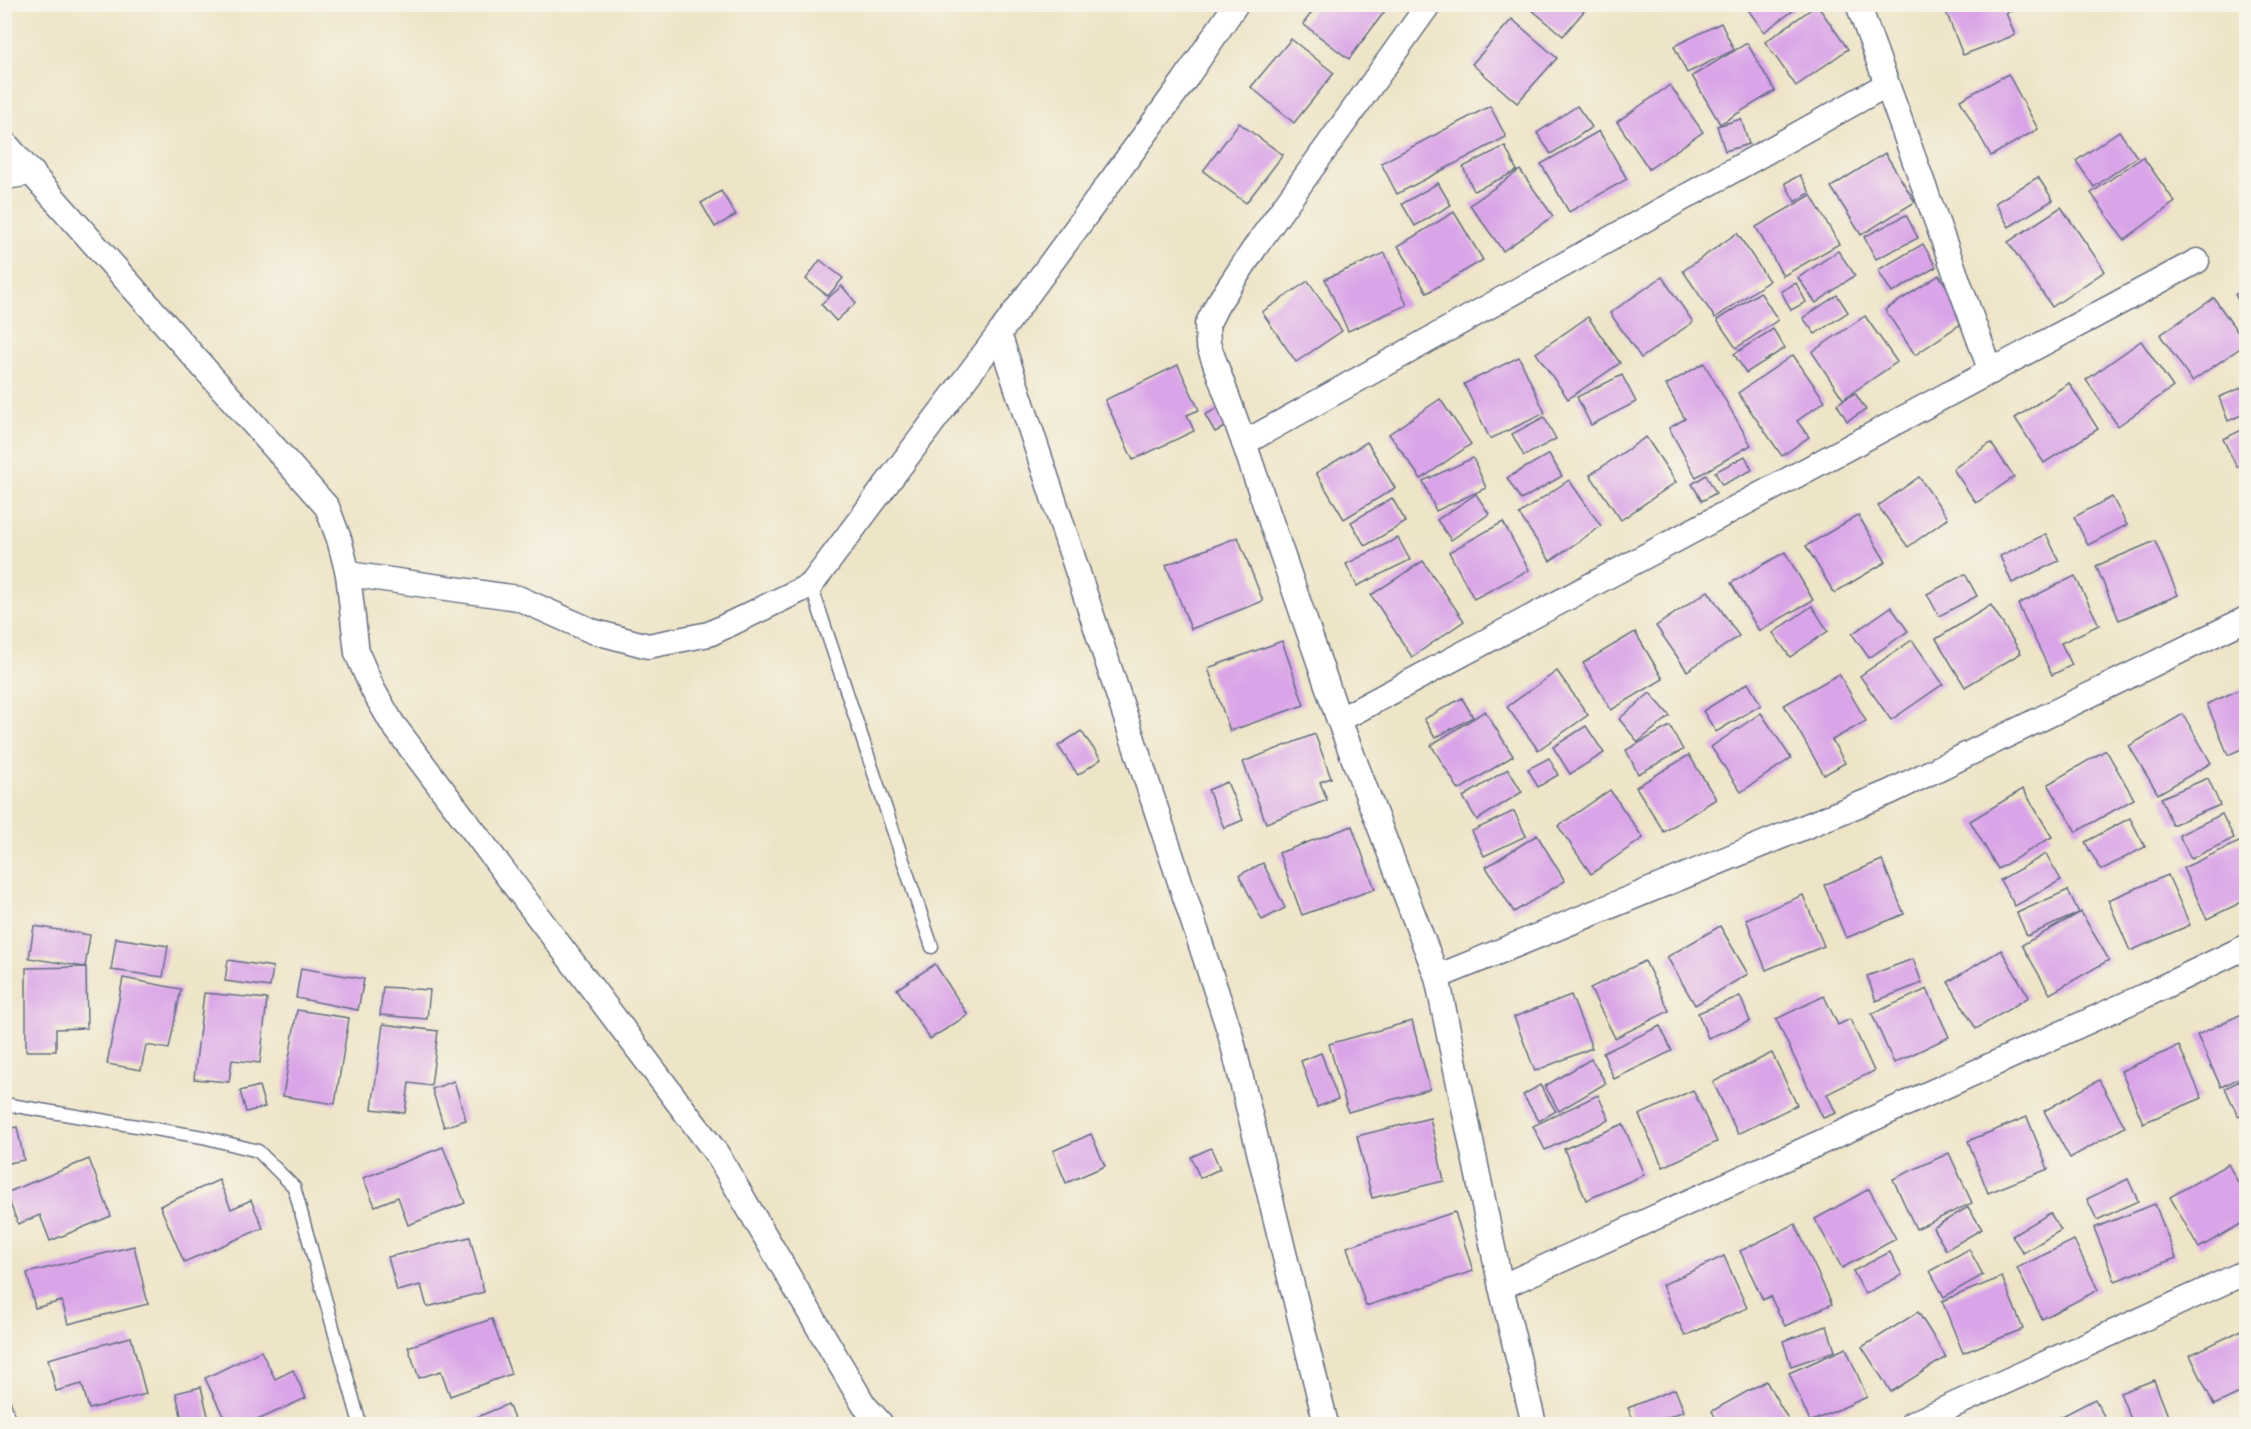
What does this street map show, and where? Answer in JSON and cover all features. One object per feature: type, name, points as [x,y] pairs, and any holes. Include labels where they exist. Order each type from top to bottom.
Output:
[{"type":"street","points":[[348,574],[518,598],[592,631],[648,646],[709,634],[811,585],[999,334],[1184,81],[1236,4]]},
{"type":"street","points":[[1429,4],[1217,304],[1207,325],[1208,344],[1339,720],[1437,977],[1501,1287],[1534,1425]]},
{"type":"street","points":[[1858,4],[1991,372]]},
{"type":"street","points":[[1244,443],[1886,85]]},
{"type":"street","points":[[4,142],[327,507],[339,539],[348,574],[357,653],[373,690],[392,723],[717,1154],[864,1405],[881,1425]]},
{"type":"street","points":[[4,177],[33,173]]},
{"type":"street","points":[[1339,720],[2197,261]]},
{"type":"street","points":[[999,334],[1230,1033],[1326,1425]]},
{"type":"street","points":[[1437,977],[1890,792],[2247,619]]},
{"type":"street","points":[[1501,1287],[2144,996],[2247,947]]},
{"type":"street","points":[[1912,1425],[2247,1272]]},
{"type":"lane","points":[[811,585],[932,947]]},
{"type":"lane","points":[[4,1104],[203,1137],[258,1150],[294,1187],[360,1425]]},
{"type":"lane","points":[[4,1403],[10,1425]]},
{"type":"building","points":[[1318,4],[1385,4],[1388,7],[1349,59],[1303,24]]},
{"type":"building","points":[[1525,4],[1590,4],[1563,36]]},
{"type":"building","points":[[1757,4],[1802,4],[1764,32],[1749,11]]},
{"type":"building","points":[[1943,4],[2028,5],[2006,13],[2015,35],[1963,55]]},
{"type":"building","points":[[1817,5],[1848,49],[1796,86],[1765,42]]},
{"type":"building","points":[[1512,19],[1557,58],[1517,103],[1472,64]]},
{"type":"building","points":[[1721,23],[1734,50],[1687,73],[1674,46]]},
{"type":"building","points":[[1291,39],[1334,73],[1294,123],[1251,87]]},
{"type":"building","points":[[1747,43],[1775,91],[1720,124],[1692,76]]},
{"type":"building","points":[[2008,74],[2038,129],[1991,156],[1960,100]]},
{"type":"building","points":[[1670,85],[1703,132],[1649,169],[1617,122]]},
{"type":"building","points":[[1490,106],[1506,137],[1397,194],[1381,163]]},
{"type":"building","points":[[1577,106],[1592,127],[1551,154],[1537,133]]},
{"type":"building","points":[[1741,119],[1749,144],[1725,151],[1717,126]]},
{"type":"building","points":[[1239,123],[1283,155],[1246,203],[1203,171]]},
{"type":"building","points":[[1599,131],[1627,179],[1569,212],[1541,164]]},
{"type":"building","points":[[2119,131],[2137,157],[2094,187],[2076,161]]},
{"type":"building","points":[[1505,146],[1517,171],[1474,191],[1463,167]]},
{"type":"building","points":[[1885,153],[1915,202],[1861,235],[1831,187]]},
{"type":"building","points":[[2143,157],[2175,202],[2124,240],[2091,193]]},
{"type":"building","points":[[1520,170],[1553,216],[1503,251],[1470,205]]},
{"type":"building","points":[[1800,175],[1810,193],[1795,202],[1785,183]]},
{"type":"building","points":[[2038,177],[2053,200],[2009,227],[1995,203]]},
{"type":"building","points":[[1438,183],[1451,205],[1415,226],[1402,204]]},
{"type":"building","points":[[721,191],[736,215],[715,227],[701,203]]},
{"type":"building","points":[[1811,195],[1839,244],[1783,276],[1756,227]]},
{"type":"building","points":[[2061,207],[2105,271],[2052,307],[2008,242]]},
{"type":"building","points":[[1454,212],[1483,260],[1427,293],[1398,246]]},
{"type":"building","points":[[1906,215],[1918,238],[1876,259],[1864,237]]},
{"type":"building","points":[[1737,233],[1769,281],[1715,318],[1683,271]]},
{"type":"building","points":[[1923,244],[1936,267],[1892,293],[1878,270]]},
{"type":"building","points":[[1838,251],[1855,275],[1816,303],[1798,278]]},
{"type":"building","points":[[1385,253],[1407,305],[1348,331],[1325,279]]},
{"type":"building","points":[[820,260],[843,278],[828,296],[806,279]]},
{"type":"building","points":[[1939,275],[1968,319],[1915,355],[1885,310]]},
{"type":"building","points":[[1662,277],[1693,322],[1641,358],[1610,313]]},
{"type":"building","points":[[1308,281],[1342,331],[1296,362],[1262,312]]},
{"type":"building","points":[[1796,283],[1806,302],[1791,310],[1781,291]]},
{"type":"building","points":[[842,286],[856,303],[836,321],[821,304]]},
{"type":"building","points":[[2246,287],[2246,312],[2235,295]]},
{"type":"building","points":[[1760,292],[1778,320],[1736,348],[1717,320]]},
{"type":"building","points":[[1837,295],[1848,312],[1815,334],[1803,318]]},
{"type":"building","points":[[2214,298],[2246,344],[2192,381],[2160,335]]},
{"type":"building","points":[[1865,316],[1897,362],[1843,399],[1812,352]]},
{"type":"building","points":[[1588,317],[1620,363],[1568,399],[1536,353]]},
{"type":"building","points":[[1773,329],[1785,348],[1746,373],[1734,354]]},
{"type":"building","points":[[2141,341],[2173,387],[2118,426],[2086,380]]},
{"type":"building","points":[[1793,355],[1825,401],[1797,421],[1809,437],[1782,456],[1738,393]]},
{"type":"building","points":[[1519,357],[1545,413],[1490,439],[1464,384]]},
{"type":"building","points":[[1704,363],[1751,445],[1696,477],[1669,428],[1685,419],[1666,385]]},
{"type":"building","points":[[1178,365],[1199,410],[1187,415],[1194,431],[1133,460],[1105,400]]},
{"type":"building","points":[[1622,375],[1636,402],[1591,425],[1577,397]]},
{"type":"building","points":[[2069,383],[2098,429],[2044,463],[2015,418]]},
{"type":"building","points":[[2246,386],[2246,413],[2228,421],[2219,397]]},
{"type":"building","points":[[1855,393],[1866,410],[1847,421],[1837,404]]},
{"type":"building","points":[[1440,399],[1471,444],[1421,479],[1389,434]]},
{"type":"building","points":[[1221,406],[1231,424],[1215,432],[1205,415]]},
{"type":"building","points":[[1544,417],[1556,439],[1524,456],[1512,434]]},
{"type":"building","points":[[2246,428],[2246,463],[2237,467],[2223,439]]},
{"type":"building","points":[[1646,437],[1676,482],[1621,520],[1590,475]]},
{"type":"building","points":[[1367,442],[1395,488],[1344,519],[1316,473]]},
{"type":"building","points":[[1991,443],[2014,477],[1976,503],[1953,469]]},
{"type":"building","points":[[1549,454],[1562,476],[1521,500],[1507,478]]},
{"type":"building","points":[[1745,456],[1752,470],[1722,485],[1715,472]]},
{"type":"building","points":[[1473,458],[1486,488],[1436,511],[1423,481]]},
{"type":"building","points":[[1706,475],[1716,493],[1702,501],[1692,484]]},
{"type":"building","points":[[1919,477],[1948,518],[1908,547],[1878,506]]},
{"type":"building","points":[[1569,480],[1601,526],[1550,561],[1519,514]]},
{"type":"building","points":[[1476,494],[1489,514],[1451,540],[1437,520]]},
{"type":"building","points":[[2112,497],[2127,525],[2088,545],[2074,517]]},
{"type":"building","points":[[1392,498],[1406,522],[1365,546],[1351,522]]},
{"type":"building","points":[[1858,515],[1886,562],[1834,593],[1806,546]]},
{"type":"building","points":[[1503,522],[1529,570],[1474,599],[1449,552]]},
{"type":"building","points":[[2046,534],[2059,561],[2012,583],[2000,556]]},
{"type":"building","points":[[1238,537],[1263,601],[1191,629],[1166,565]]},
{"type":"building","points":[[1398,538],[1410,560],[1357,586],[1346,564]]},
{"type":"building","points":[[2155,541],[2178,595],[2119,620],[2096,566]]},
{"type":"building","points":[[1785,552],[1813,600],[1759,631],[1731,583]]},
{"type":"building","points":[[1423,561],[1464,621],[1412,657],[1371,595]]},
{"type":"building","points":[[1965,574],[1977,596],[1939,616],[1927,594]]},
{"type":"building","points":[[2075,576],[2099,625],[2061,643],[2072,665],[2052,675],[2018,604]]},
{"type":"building","points":[[1708,591],[1739,636],[1687,671],[1656,626]]},
{"type":"building","points":[[1991,605],[2021,653],[1965,687],[1936,639]]},
{"type":"building","points":[[1812,606],[1828,631],[1790,657],[1773,633]]},
{"type":"building","points":[[1891,607],[1908,631],[1869,658],[1852,634]]},
{"type":"building","points":[[1635,632],[1663,679],[1611,710],[1583,663]]},
{"type":"building","points":[[1912,640],[1943,684],[1891,720],[1860,676]]},
{"type":"building","points":[[1282,641],[1304,705],[1230,731],[1208,668]]},
{"type":"building","points":[[1557,671],[1588,715],[1538,750],[1507,707]]},
{"type":"building","points":[[1839,674],[1866,721],[1832,740],[1845,763],[1824,775],[1784,705]]},
{"type":"building","points":[[1748,683],[1761,705],[1716,732],[1703,711]]},
{"type":"building","points":[[2246,687],[2246,747],[2228,755],[2207,704]]},
{"type":"building","points":[[1650,693],[1670,716],[1638,742],[1619,719]]},
{"type":"building","points":[[1462,698],[1473,717],[1435,738],[1424,719]]},
{"type":"building","points":[[1485,711],[1513,756],[1459,790],[1431,745]]},
{"type":"building","points":[[1761,713],[1791,758],[1741,792],[1711,747]]},
{"type":"building","points":[[2183,714],[2211,763],[2158,794],[2129,746]]},
{"type":"building","points":[[1586,726],[1604,753],[1570,774],[1553,747]]},
{"type":"building","points":[[1670,726],[1683,750],[1638,774],[1626,750]]},
{"type":"building","points":[[1081,731],[1101,759],[1078,775],[1058,746]]},
{"type":"building","points":[[1315,734],[1331,778],[1320,782],[1327,800],[1266,823],[1243,762]]},
{"type":"building","points":[[2106,750],[2134,799],[2076,832],[2048,784]]},
{"type":"building","points":[[1689,755],[1716,799],[1664,832],[1636,787]]},
{"type":"building","points":[[1549,758],[1558,775],[1538,787],[1528,769]]},
{"type":"building","points":[[1508,769],[1522,792],[1477,820],[1463,797]]},
{"type":"building","points":[[2208,778],[2220,805],[2172,825],[2161,798]]},
{"type":"building","points":[[1227,782],[1243,820],[1224,828],[1208,790]]},
{"type":"building","points":[[2023,789],[2052,837],[1998,869],[1970,821]]},
{"type":"building","points":[[1610,790],[1643,838],[1591,874],[1558,826]]},
{"type":"building","points":[[1514,811],[1526,836],[1484,856],[1472,831]]},
{"type":"building","points":[[2222,814],[2234,838],[2191,859],[2179,835]]},
{"type":"building","points":[[2130,818],[2145,847],[2101,870],[2085,842]]},
{"type":"building","points":[[1352,826],[1375,889],[1302,915],[1279,853]]},
{"type":"building","points":[[1537,835],[1565,881],[1514,912],[1486,867]]},
{"type":"building","points":[[2241,841],[2246,852],[2246,900],[2207,919],[2183,868]]},
{"type":"building","points":[[2046,854],[2061,880],[2015,906],[2000,880]]},
{"type":"building","points":[[1882,860],[1904,914],[1846,938],[1824,885]]},
{"type":"building","points":[[1263,863],[1285,908],[1262,920],[1239,875]]},
{"type":"building","points":[[2168,875],[2190,925],[2130,951],[2108,900]]},
{"type":"building","points":[[2068,890],[2079,913],[2027,936],[2017,913]]},
{"type":"building","points":[[1803,895],[1824,946],[1766,970],[1746,919]]},
{"type":"building","points":[[2081,912],[2109,960],[2050,994],[2022,945]]},
{"type":"building","points":[[34,926],[90,935],[85,967],[29,958]]},
{"type":"building","points":[[1720,926],[1748,974],[1695,1005],[1667,957]]},
{"type":"building","points":[[116,938],[168,946],[163,977],[111,970]]},
{"type":"building","points":[[2001,950],[2029,997],[1976,1029],[1948,982]]},
{"type":"building","points":[[1913,959],[1922,983],[1876,1001],[1867,976]]},
{"type":"building","points":[[228,960],[273,967],[270,987],[225,981]]},
{"type":"building","points":[[1645,961],[1669,1011],[1615,1038],[1590,988]]},
{"type":"building","points":[[935,964],[968,1015],[930,1039],[897,989]]},
{"type":"building","points":[[86,967],[87,1028],[56,1029],[56,1051],[26,1051],[26,968]]},
{"type":"building","points":[[301,968],[364,979],[358,1010],[296,998]]},
{"type":"building","points":[[123,978],[181,989],[169,1049],[146,1045],[141,1070],[107,1064]]},
{"type":"building","points":[[383,987],[430,990],[427,1019],[380,1015]]},
{"type":"building","points":[[1927,989],[1949,1037],[1894,1063],[1872,1014]]},
{"type":"building","points":[[204,993],[267,999],[260,1063],[232,1060],[229,1082],[194,1079]]},
{"type":"building","points":[[1571,995],[1592,1048],[1535,1071],[1514,1017]]},
{"type":"building","points":[[1740,996],[1750,1021],[1708,1038],[1698,1013]]},
{"type":"building","points":[[1824,996],[1838,1025],[1850,1019],[1874,1071],[1827,1094],[1836,1113],[1823,1118],[1776,1019]]},
{"type":"building","points":[[297,1010],[349,1018],[335,1104],[283,1096]]},
{"type":"building","points":[[2246,1012],[2246,1075],[2221,1087],[2197,1035]]},
{"type":"building","points":[[1412,1021],[1430,1089],[1348,1112],[1329,1044]]},
{"type":"building","points":[[383,1024],[438,1031],[431,1086],[409,1083],[405,1113],[372,1109]]},
{"type":"building","points":[[1660,1026],[1672,1051],[1614,1079],[1603,1053]]},
{"type":"building","points":[[2179,1046],[2202,1098],[2143,1123],[2121,1071]]},
{"type":"building","points":[[1321,1053],[1338,1099],[1317,1107],[1301,1061]]},
{"type":"building","points":[[1772,1053],[1797,1105],[1738,1134],[1713,1082]]},
{"type":"building","points":[[1591,1059],[1606,1083],[1559,1111],[1545,1086]]},
{"type":"building","points":[[2246,1078],[2246,1111],[2238,1116],[2225,1088]]},
{"type":"building","points":[[2099,1080],[2125,1127],[2070,1158],[2044,1111]]},
{"type":"building","points":[[454,1081],[466,1120],[444,1127],[432,1089]]},
{"type":"building","points":[[1540,1085],[1556,1111],[1539,1121],[1523,1095]]},
{"type":"building","points":[[259,1086],[265,1107],[246,1112],[240,1091]]},
{"type":"building","points":[[1693,1090],[1717,1142],[1663,1167],[1639,1115]]},
{"type":"building","points":[[1598,1095],[1609,1120],[1545,1150],[1533,1126]]},
{"type":"building","points":[[2027,1117],[2048,1169],[1988,1193],[1968,1141]]},
{"type":"building","points":[[1430,1118],[1444,1181],[1372,1198],[1357,1136]]},
{"type":"building","points":[[1623,1124],[1644,1175],[1586,1200],[1564,1149]]},
{"type":"building","points":[[17,1127],[24,1160],[4,1164],[4,1130]]},
{"type":"building","points":[[1091,1134],[1105,1166],[1066,1183],[1053,1151]]},
{"type":"building","points":[[443,1147],[465,1203],[408,1225],[398,1197],[375,1206],[363,1178]]},
{"type":"building","points":[[1211,1148],[1220,1169],[1200,1178],[1191,1157]]},
{"type":"building","points":[[1949,1153],[1972,1203],[1916,1229],[1893,1179]]},
{"type":"building","points":[[89,1159],[111,1216],[50,1241],[40,1215],[18,1224],[6,1193]]},
{"type":"building","points":[[2228,1164],[2246,1197],[2246,1221],[2199,1248],[2170,1197]]},
{"type":"building","points":[[2128,1179],[2138,1201],[2097,1220],[2087,1199]]},
{"type":"building","points":[[219,1180],[231,1209],[251,1200],[263,1228],[184,1262],[160,1206]]},
{"type":"building","points":[[1869,1189],[1896,1239],[1842,1268],[1815,1219]]},
{"type":"building","points":[[2155,1204],[2176,1258],[2115,1281],[2094,1228]]},
{"type":"building","points":[[1968,1207],[1982,1229],[1946,1250],[1933,1228]]},
{"type":"building","points":[[1455,1212],[1473,1271],[1366,1306],[1347,1247]]},
{"type":"building","points":[[2050,1213],[2061,1230],[2023,1253],[2012,1236]]},
{"type":"building","points":[[1795,1224],[1832,1304],[1785,1326],[1770,1296],[1763,1300],[1740,1251]]},
{"type":"building","points":[[470,1237],[484,1292],[427,1307],[421,1285],[397,1291],[388,1257]]},
{"type":"building","points":[[2074,1240],[2098,1290],[2042,1319],[2017,1268]]},
{"type":"building","points":[[134,1246],[148,1304],[68,1324],[62,1301],[35,1308],[27,1273]]},
{"type":"building","points":[[1969,1249],[1983,1275],[1944,1297],[1930,1271]]},
{"type":"building","points":[[1890,1252],[1902,1275],[1865,1294],[1853,1271]]},
{"type":"building","points":[[1724,1256],[1747,1308],[1685,1336],[1662,1285]]},
{"type":"building","points":[[2002,1277],[2023,1329],[1963,1353],[1942,1301]]},
{"type":"building","points":[[1918,1312],[1946,1357],[1891,1392],[1862,1347]]},
{"type":"building","points":[[492,1319],[511,1374],[450,1396],[441,1371],[419,1378],[408,1347]]},
{"type":"building","points":[[1827,1326],[1835,1351],[1791,1366],[1783,1341]]},
{"type":"building","points":[[2246,1328],[2246,1390],[2214,1405],[2190,1355]]},
{"type":"building","points":[[131,1337],[146,1394],[89,1409],[82,1384],[56,1391],[48,1359]]},
{"type":"building","points":[[1846,1348],[1867,1397],[1810,1422],[1789,1373]]},
{"type":"building","points":[[261,1351],[275,1379],[293,1370],[306,1398],[249,1424],[227,1424],[205,1378]]},
{"type":"building","points":[[2154,1380],[2170,1421],[2162,1424],[2133,1424],[2120,1393]]},
{"type":"building","points":[[1766,1381],[1791,1424],[1719,1424],[1712,1411]]},
{"type":"building","points":[[201,1387],[210,1424],[183,1424],[176,1393]]},
{"type":"building","points":[[1675,1389],[1684,1411],[1651,1424],[1635,1424],[1628,1408]]},
{"type":"building","points":[[2095,1399],[2108,1424],[2047,1424]]},
{"type":"building","points":[[508,1404],[516,1424],[461,1424]]}]
